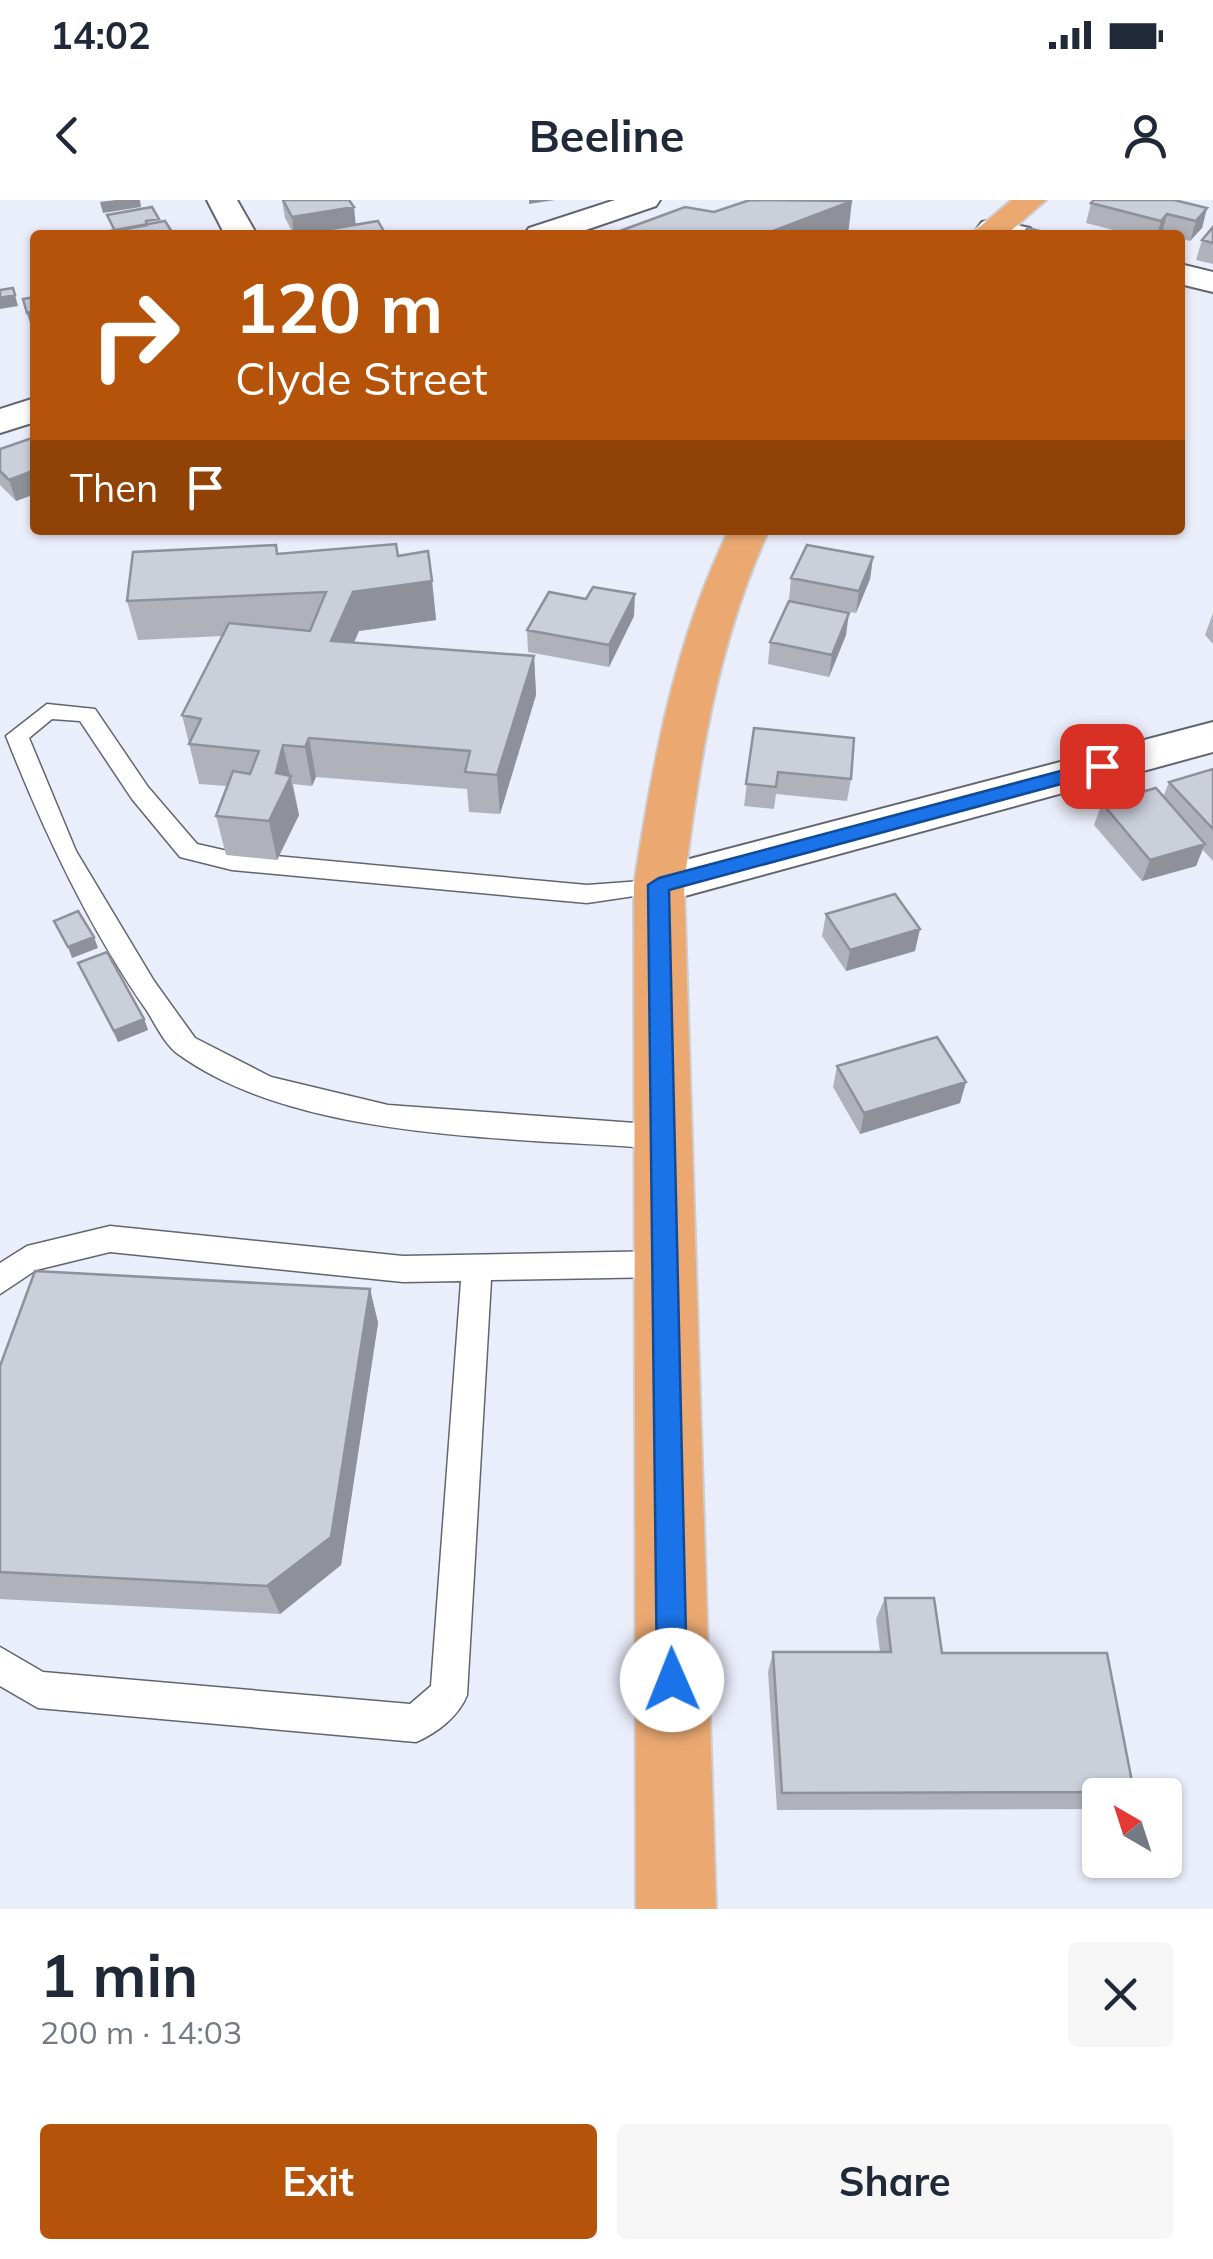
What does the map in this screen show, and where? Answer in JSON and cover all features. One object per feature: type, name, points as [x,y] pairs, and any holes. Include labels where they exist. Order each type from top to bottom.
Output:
[{"type":"main road","points":[[1003,230],[1031,200]]},
{"type":"main road","points":[[676,1909],[659,885],[680,731],[735,557],[747,535]]},
{"type":"street","points":[[222,200],[238,230]]},
{"type":"street","points":[[555,230],[645,200]]},
{"type":"street","points":[[1185,275],[1213,282]]},
{"type":"street","points":[[0,422],[30,412]]},
{"type":"street","points":[[659,885],[1213,737]]},
{"type":"lane","points":[[659,885],[587,894],[232,861],[189,852],[140,793],[87,714],[47,711],[18,736],[64,851],[145,988],[185,1045],[264,1087],[388,1116],[663,1137]]},
{"type":"lane","points":[[0,1281],[27,1259],[110,1239],[309,1262],[402,1268],[665,1264]]},
{"type":"lane","points":[[0,1665],[38,1690],[416,1723],[449,1695],[477,1267]]},
{"type":"building","points":[[283,200],[349,200],[354,207],[292,217]]},
{"type":"building","points":[[750,200],[852,201],[775,230],[623,230],[685,207],[714,212]]},
{"type":"building","points":[[1174,200],[1207,208],[1196,221],[1167,214],[1161,221],[1091,203]]},
{"type":"building","points":[[152,207],[159,219],[114,230],[107,215]]},
{"type":"building","points":[[165,221],[171,230],[116,230]]},
{"type":"building","points":[[378,221],[383,230],[325,230]]},
{"type":"building","points":[[1213,227],[1213,243],[1202,240]]},
{"type":"building","points":[[13,288],[15,295],[0,298],[0,290]]},
{"type":"building","points":[[30,298],[30,312],[27,313],[23,299]]},
{"type":"building","points":[[30,439],[30,472],[9,480],[0,471],[0,449]]},
{"type":"building","points":[[396,544],[398,556],[428,551],[432,581],[353,592],[331,641],[534,656],[497,775],[465,772],[470,751],[309,738],[305,747],[283,745],[276,773],[291,776],[269,821],[216,816],[233,771],[250,774],[259,751],[189,744],[201,719],[182,715],[229,623],[310,631],[326,592],[127,601],[133,552],[276,545],[277,554]]},
{"type":"building","points":[[807,545],[873,557],[859,591],[791,578]]},
{"type":"building","points":[[593,587],[635,594],[609,645],[527,630],[549,592],[586,599]]},
{"type":"building","points":[[789,601],[849,613],[832,655],[770,642]]},
{"type":"building","points":[[754,728],[854,738],[851,779],[778,772],[776,787],[746,784]]},
{"type":"building","points":[[1213,769],[1213,829],[1169,782]]},
{"type":"building","points":[[1156,788],[1205,844],[1150,860],[1102,803]]},
{"type":"building","points":[[895,894],[920,929],[850,950],[826,914]]},
{"type":"building","points":[[78,911],[94,937],[68,947],[54,921]]},
{"type":"building","points":[[107,952],[144,1019],[114,1031],[78,963]]},
{"type":"building","points":[[937,1037],[966,1082],[864,1113],[837,1066]]},
{"type":"building","points":[[35,1271],[370,1289],[331,1537],[267,1586],[0,1572],[0,1366]]},
{"type":"building","points":[[885,1598],[934,1598],[942,1653],[1107,1653],[1131,1778],[1082,1778],[1082,1792],[782,1793],[773,1652],[891,1652]]},
{"type":"route","points":[[672,1680],[659,885],[1102,766]]}]
